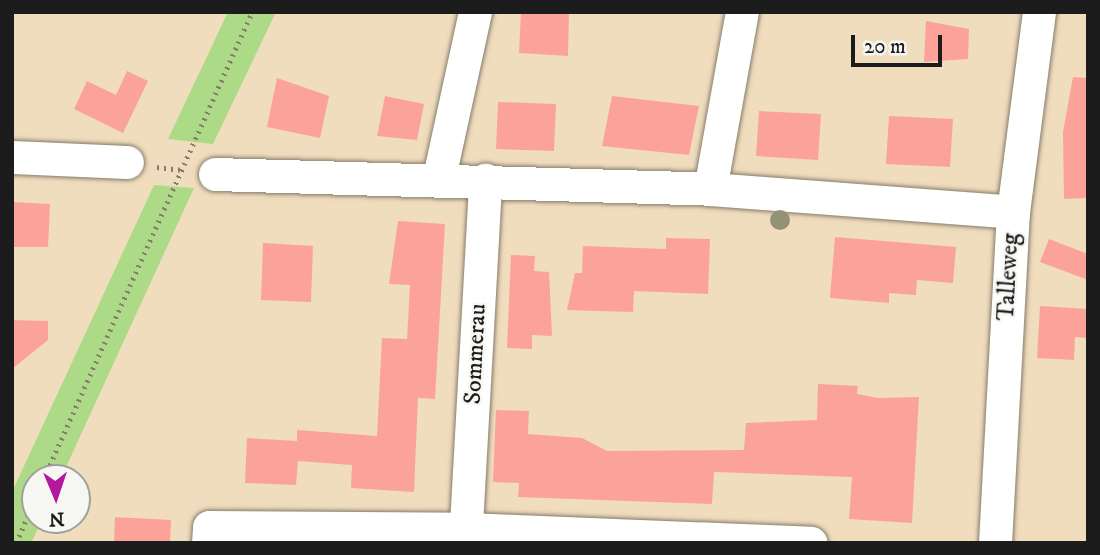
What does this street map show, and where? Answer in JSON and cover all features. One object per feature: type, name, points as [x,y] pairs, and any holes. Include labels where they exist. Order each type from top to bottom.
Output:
[{"type":"street","points":[[439,177],[475,12]]},
{"type":"street","points":[[710,190],[742,12]]},
{"type":"street","name":"Talleweg","points":[[995,543],[1013,212],[1039,12]]},
{"type":"street","points":[[12,157],[127,162]]},
{"type":"street","points":[[215,174],[439,177],[710,190],[1013,212]]},
{"type":"street","name":"Sommerau","points":[[466,536],[485,180]]},
{"type":"street","points":[[208,543],[209,527],[466,536],[811,543]]},
{"type":"path","points":[[50,464],[252,12]]},
{"type":"green space","points":[[228,12],[276,12],[213,144],[168,139]]},
{"type":"green space","points":[[154,185],[194,188],[67,464],[25,464]]},
{"type":"green space","points":[[21,473],[21,534],[35,534],[31,543],[12,543],[12,492]]},
{"type":"building","points":[[521,12],[569,12],[568,56],[519,53]]},
{"type":"building","points":[[926,21],[969,29],[968,59],[924,62]]},
{"type":"building","points":[[127,71],[148,81],[123,133],[74,109],[87,81],[116,95]]},
{"type":"building","points":[[1073,77],[1088,78],[1088,198],[1064,199],[1063,132]]},
{"type":"building","points":[[277,78],[329,96],[320,138],[267,127]]},
{"type":"building","points":[[385,96],[424,104],[417,140],[377,136]]},
{"type":"building","points":[[612,96],[699,106],[689,155],[602,146]]},
{"type":"building","points":[[498,102],[556,104],[554,151],[496,149]]},
{"type":"building","points":[[759,111],[821,114],[818,160],[756,156]]},
{"type":"building","points":[[889,116],[953,119],[950,167],[886,164]]},
{"type":"building","points":[[12,202],[50,204],[48,247],[12,247]]},
{"type":"building","points":[[398,221],[445,224],[435,399],[418,398],[414,492],[351,488],[352,465],[298,461],[296,485],[245,483],[247,438],[297,441],[297,430],[377,436],[382,338],[407,339],[410,285],[389,284]]},
{"type":"building","points":[[835,237],[956,247],[953,283],[917,280],[916,295],[889,293],[889,303],[830,298]]},
{"type":"building","points":[[666,238],[710,239],[708,294],[634,291],[633,312],[567,310],[575,273],[582,273],[583,246],[666,249]]},
{"type":"building","points":[[1049,239],[1088,254],[1088,280],[1040,262]]},
{"type":"building","points":[[263,243],[313,246],[311,302],[261,300]]},
{"type":"building","points":[[511,255],[535,256],[534,271],[549,272],[552,336],[532,335],[532,349],[507,348]]},
{"type":"building","points":[[1040,306],[1088,309],[1088,338],[1075,337],[1074,360],[1037,358]]},
{"type":"building","points":[[12,320],[48,321],[48,340],[12,369]]},
{"type":"building","points":[[818,384],[858,386],[857,394],[878,398],[919,397],[912,523],[849,519],[852,477],[714,472],[712,504],[518,497],[519,483],[493,482],[496,410],[529,411],[528,434],[582,438],[607,451],[744,450],[746,423],[817,420]]},
{"type":"building","points":[[115,517],[171,520],[170,543],[114,543]]}]
